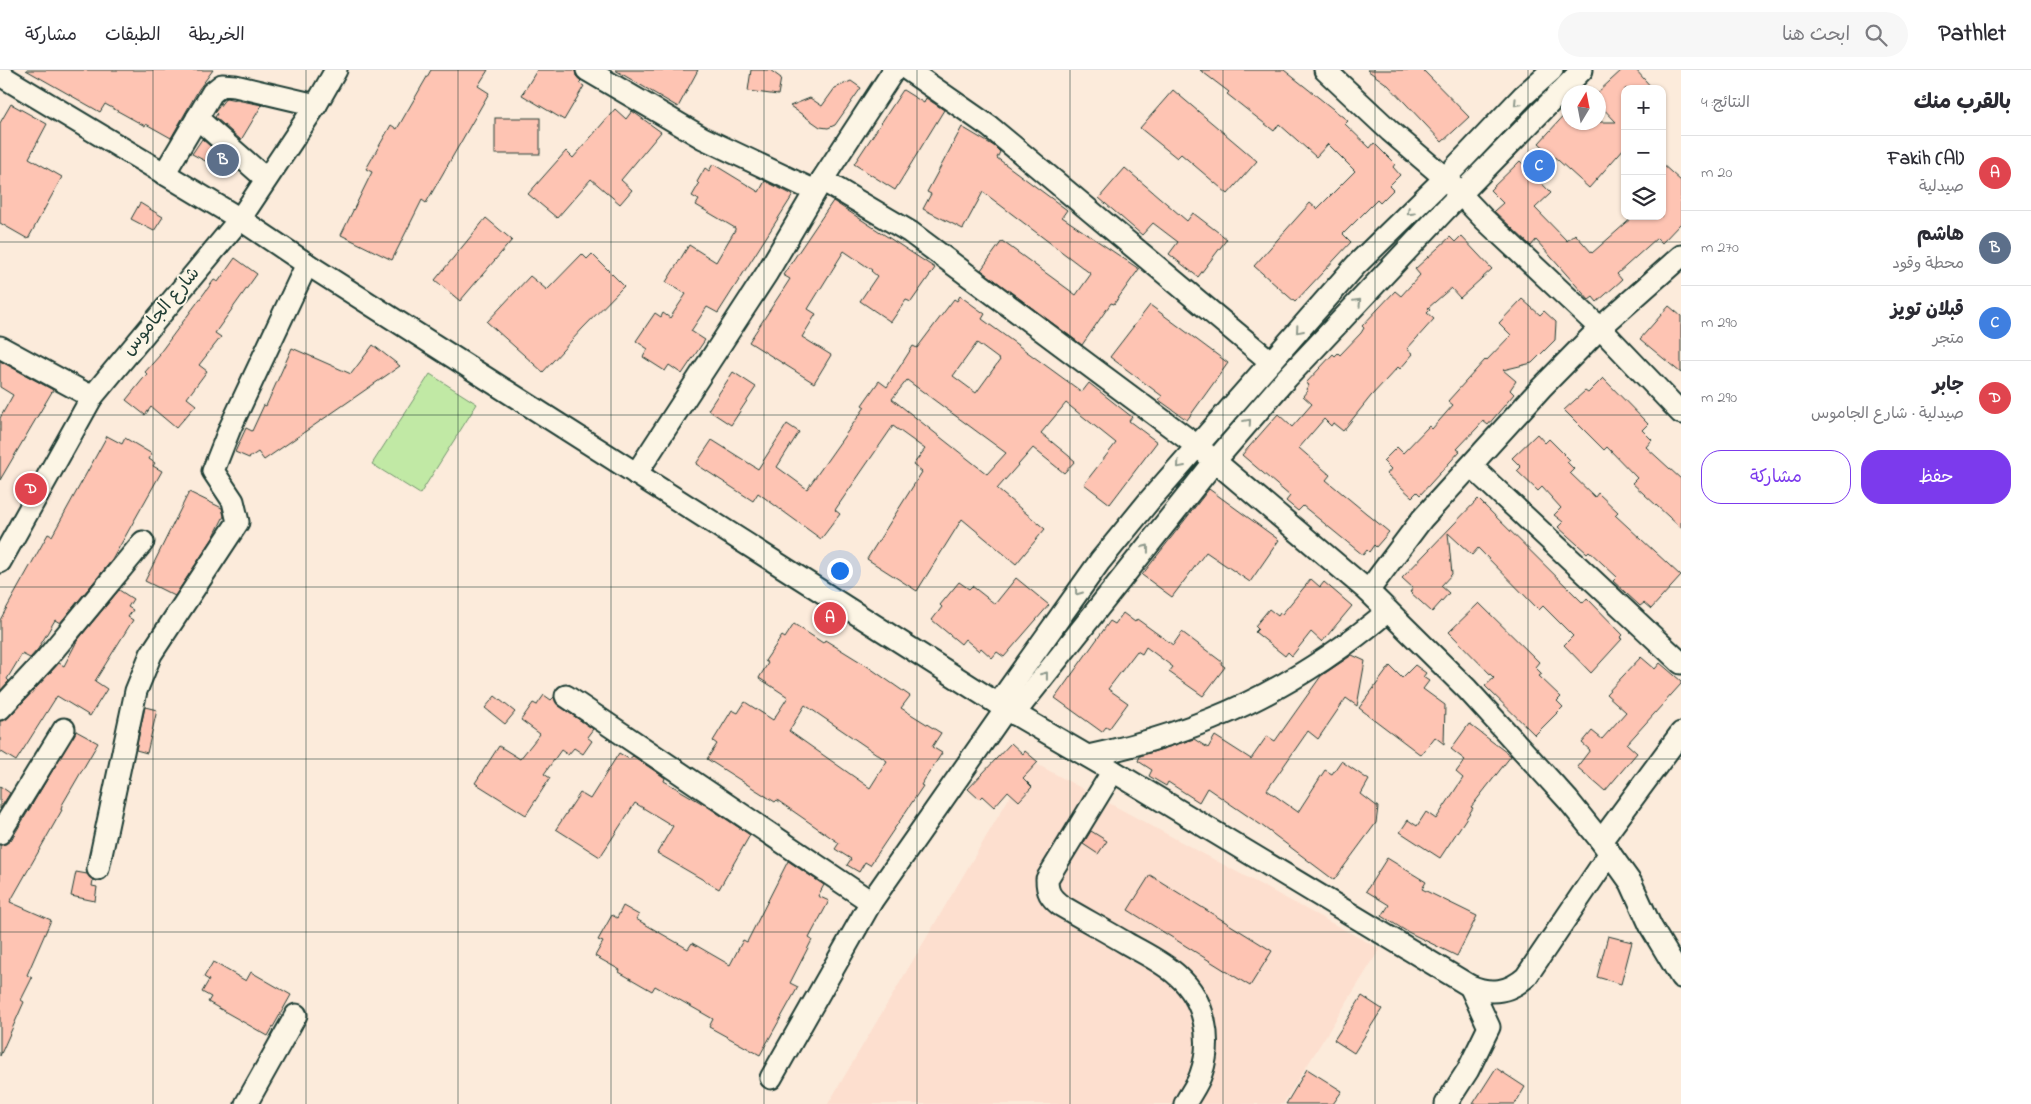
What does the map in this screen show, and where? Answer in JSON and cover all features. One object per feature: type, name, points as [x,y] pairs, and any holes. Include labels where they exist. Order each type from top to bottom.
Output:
[{"type":"street","name":"شارع الجاموس","points":[[0,562],[92,397],[240,219],[316,106],[336,70]]},
{"type":"street","points":[[636,474],[894,70]]},
{"type":"street","points":[[908,70],[990,127],[1271,362]]},
{"type":"street","points":[[1325,70],[1390,131],[1445,178],[1522,256],[1600,328],[1681,413]]},
{"type":"street","points":[[771,1078],[871,902],[1006,709],[1100,561],[1149,501],[1356,265],[1552,70]]},
{"type":"street","points":[[1006,709],[1284,381],[1461,194],[1582,70]]},
{"type":"street","points":[[592,71],[703,138],[819,185],[910,232],[1197,446],[1368,591],[1467,688],[1568,800],[1606,847],[1630,883],[1651,927],[1681,977]]},
{"type":"street","points":[[0,74],[240,219],[306,264],[1006,709],[1479,990],[1500,991],[1514,986],[1526,978],[1606,847],[1681,733]]},
{"type":"street","points":[[164,174],[212,93],[222,85],[235,86],[316,106]]},
{"type":"street","points":[[197,118],[266,179]]},
{"type":"street","points":[[1368,591],[1422,519],[1541,388],[1600,328],[1681,256]]},
{"type":"street","points":[[98,869],[136,691],[151,654],[238,522],[234,501],[213,471],[230,428],[306,264]]},
{"type":"street","points":[[0,347],[92,397]]},
{"type":"street","points":[[1471,466],[1681,664]]},
{"type":"street","points":[[0,709],[47,658],[143,542]]},
{"type":"street","points":[[1088,756],[1161,738],[1205,723],[1256,700],[1329,657],[1388,611]]},
{"type":"street","points":[[566,696],[871,902]]},
{"type":"street","points":[[0,833],[64,730]]},
{"type":"street","points":[[1113,771],[1047,879],[1047,890],[1051,899],[1060,905],[1160,963],[1178,976],[1192,992],[1202,1011],[1206,1032],[1206,1054],[1201,1075],[1185,1104]]},
{"type":"street","points":[[1446,1104],[1468,1070],[1489,1027],[1470,986]]},
{"type":"street","points":[[246,1104],[296,1015]]},
{"type":"shaded area","points":[[1031,761],[1380,949],[1283,1104],[828,1104]]},
{"type":"green space","points":[[430,374],[477,404],[420,494],[372,464]]},
{"type":"building","points":[[26,70],[213,70],[199,89],[171,138],[105,104],[100,112]]},
{"type":"building","points":[[431,70],[488,70],[478,86],[489,93],[426,203],[422,200],[392,260],[341,235],[372,172],[366,169],[391,125],[397,129]]},
{"type":"building","points":[[537,70],[575,70],[576,76],[581,81],[579,83],[584,86],[564,120],[522,95]]},
{"type":"building","points":[[615,70],[698,70],[678,107]]},
{"type":"building","points":[[751,70],[770,70],[781,78],[778,95],[748,91]]},
{"type":"building","points":[[1200,70],[1284,70],[1348,121],[1345,124],[1370,148],[1374,143],[1395,164],[1393,167],[1400,175],[1389,186],[1393,190],[1380,203],[1377,200],[1343,234],[1351,242],[1295,302],[1254,266],[1310,203],[1317,209],[1355,171],[1328,144],[1316,157],[1279,124],[1274,131]]},
{"type":"building","points":[[1367,70],[1423,70],[1469,117],[1442,142],[1388,85]]},
{"type":"building","points":[[1622,70],[1636,70],[1649,85],[1621,85],[1621,152],[1589,188],[1539,143],[1561,119],[1561,130],[1606,130],[1606,122],[1616,122],[1606,111],[1606,85]]},
{"type":"building","points":[[851,81],[861,88],[835,125],[828,128],[820,127],[790,106],[810,98],[822,106],[835,88]]},
{"type":"building","points":[[903,90],[924,103],[926,98],[944,110],[895,190],[854,164]]},
{"type":"building","points":[[1173,90],[1257,161],[1228,194],[1181,154],[1177,158],[1140,128]]},
{"type":"building","points":[[226,98],[262,105],[241,140],[215,117],[217,114],[215,112]]},
{"type":"building","points":[[11,104],[47,124],[29,158],[62,177],[28,239],[0,223],[0,123]]},
{"type":"building","points":[[615,109],[626,119],[632,111],[661,132],[621,180],[632,190],[620,204],[591,179],[557,218],[528,194],[566,151],[573,158]]},
{"type":"building","points":[[495,118],[540,118],[540,154],[495,154]]},
{"type":"building","points":[[962,127],[994,146],[1000,152],[997,158],[1067,210],[1062,217],[1139,269],[1114,304],[1111,303],[1082,345],[981,270],[1002,241],[1076,295],[1091,274],[983,192],[963,229],[923,209],[931,194],[927,192]]},
{"type":"building","points":[[202,139],[217,152],[211,164],[192,154]]},
{"type":"building","points":[[1520,161],[1551,193],[1535,208],[1567,241],[1575,234],[1592,253],[1629,220],[1666,220],[1666,168],[1681,181],[1681,223],[1662,243],[1657,238],[1617,274],[1622,280],[1597,302],[1593,297],[1589,300],[1536,240],[1531,246],[1494,211],[1503,203],[1490,190]]},
{"type":"building","points":[[713,164],[759,192],[765,181],[793,195],[718,313],[707,307],[691,331],[705,340],[682,374],[669,365],[665,371],[643,357],[648,349],[636,341],[655,313],[661,317],[663,313],[670,318],[686,294],[666,282],[689,245],[716,262],[735,230],[735,228],[696,205],[699,200],[692,196],[705,168],[709,171]]},
{"type":"building","points":[[1125,168],[1187,221],[1193,213],[1227,239],[1198,277],[1169,254],[1178,242],[1153,223],[1142,235],[1099,198]]},
{"type":"building","points":[[833,201],[935,268],[911,302],[906,300],[891,322],[860,301],[877,276],[872,270],[844,251],[808,309],[816,314],[802,337],[831,355],[814,383],[749,342],[790,279],[783,275]]},
{"type":"building","points":[[140,203],[163,217],[154,231],[131,219]]},
{"type":"building","points":[[486,218],[512,240],[460,301],[435,280]]},
{"type":"building","points":[[1461,236],[1492,269],[1460,298],[1451,288],[1428,308],[1430,310],[1427,313],[1434,319],[1407,349],[1413,354],[1371,396],[1343,431],[1333,423],[1331,426],[1324,419],[1299,448],[1330,475],[1326,480],[1389,532],[1376,547],[1374,545],[1369,552],[1367,550],[1363,555],[1303,506],[1298,511],[1286,501],[1290,496],[1242,455],[1278,414],[1292,427],[1312,404],[1303,396],[1309,385],[1306,383],[1333,354],[1335,356],[1338,353],[1340,355],[1361,333],[1364,328],[1362,326],[1395,291],[1401,296],[1420,275],[1415,269],[1450,237],[1455,242]]},
{"type":"building","points":[[582,254],[587,259],[592,254],[624,286],[543,372],[487,322],[530,276],[547,290]]},
{"type":"building","points":[[235,258],[257,274],[215,333],[221,337],[199,365],[207,371],[187,398],[196,405],[176,428],[151,407],[145,415],[126,400],[147,374],[145,372],[160,355],[214,280],[218,282]]},
{"type":"building","points":[[960,296],[985,314],[982,319],[1082,392],[1089,383],[1132,417],[1129,421],[1157,442],[1110,504],[1084,484],[1116,443],[1066,403],[1041,433],[1075,461],[1064,473],[1033,448],[997,489],[1045,529],[1016,564],[962,519],[917,591],[867,559],[922,472],[913,465],[925,449],[893,426],[835,510],[840,514],[821,539],[758,493],[753,501],[696,464],[712,440],[758,469],[787,424],[799,432],[777,467],[807,489],[865,407],[862,405],[879,381],[887,387],[913,346],[917,348],[954,299],[957,301]],"holes":[[[977,343],[1000,360],[976,393],[953,376]],[[907,380],[1006,453],[987,474],[892,399]]]},
{"type":"building","points":[[1522,299],[1540,315],[1544,311],[1556,322],[1555,340],[1532,363],[1503,370],[1516,381],[1510,390],[1514,394],[1488,425],[1483,421],[1457,449],[1460,451],[1420,495],[1417,492],[1412,497],[1387,474],[1391,469],[1383,461],[1397,447],[1403,453],[1429,426],[1432,429],[1453,405],[1448,401],[1485,360],[1511,335],[1499,323]]},
{"type":"building","points":[[1150,305],[1228,363],[1187,420],[1159,400],[1162,396],[1110,357]]},
{"type":"building","points":[[1669,306],[1681,316],[1681,373],[1640,339]]},
{"type":"building","points":[[373,345],[400,366],[264,460],[258,452],[249,458],[235,452],[246,428],[252,431],[264,405],[266,406],[292,348],[351,374]]},
{"type":"building","points":[[0,361],[53,390],[0,480],[0,418],[13,395],[0,387]]},
{"type":"building","points":[[733,372],[756,387],[731,425],[708,410]]},
{"type":"building","points":[[1603,378],[1648,424],[1642,430],[1652,440],[1646,447],[1681,479],[1681,528],[1632,483],[1637,478],[1607,447],[1604,450],[1564,410],[1585,391],[1588,393]]},
{"type":"building","points":[[1537,434],[1545,443],[1549,439],[1570,460],[1567,462],[1574,469],[1570,473],[1595,497],[1598,493],[1618,512],[1615,515],[1681,576],[1651,609],[1644,603],[1640,606],[1613,581],[1617,577],[1589,551],[1587,553],[1558,527],[1563,522],[1554,515],[1561,508],[1542,487],[1538,491],[1517,471],[1521,467],[1512,458]]},
{"type":"building","points":[[107,436],[122,444],[125,438],[152,454],[149,459],[155,463],[153,466],[162,471],[112,560],[60,623],[55,620],[38,649],[30,658],[22,654],[7,679],[9,681],[0,691],[0,620],[48,534],[52,536]]},
{"type":"building","points":[[1209,489],[1279,540],[1250,582],[1206,552],[1172,597],[1142,575]]},
{"type":"building","points":[[189,492],[222,508],[224,516],[213,538],[175,596],[145,581]]},
{"type":"building","points":[[1478,499],[1583,603],[1587,598],[1623,635],[1620,638],[1622,639],[1591,673],[1564,645],[1573,636],[1543,606],[1539,610],[1478,548],[1472,555],[1448,533],[1452,574],[1441,586],[1449,593],[1432,612],[1410,592],[1413,588],[1402,578]]},
{"type":"building","points":[[1016,578],[1049,605],[1004,657],[997,652],[992,658],[981,648],[979,651],[965,639],[961,644],[932,620],[942,607],[940,605],[959,582],[969,589],[972,586],[995,604]]},
{"type":"building","points":[[1311,579],[1320,587],[1324,582],[1352,606],[1322,642],[1311,632],[1292,656],[1288,652],[1285,656],[1255,632],[1258,629],[1255,626],[1269,609],[1278,616],[1280,613],[1282,614]]},
{"type":"building","points":[[119,590],[133,599],[128,607],[133,610],[128,617],[133,620],[95,681],[107,689],[90,716],[57,696],[16,761],[0,751],[0,721],[9,717],[59,663],[64,666],[77,641]]},
{"type":"building","points":[[1479,603],[1539,662],[1535,667],[1542,674],[1539,676],[1561,697],[1557,701],[1563,707],[1535,735],[1485,686],[1494,678],[1449,632]]},
{"type":"building","points":[[1123,613],[1135,622],[1137,619],[1173,645],[1182,632],[1222,662],[1221,664],[1225,667],[1203,696],[1169,672],[1173,667],[1146,647],[1142,654],[1137,651],[1108,689],[1128,703],[1109,729],[1106,727],[1102,732],[1055,698],[1110,621],[1115,624]]},
{"type":"building","points":[[794,624],[823,643],[825,640],[910,696],[901,708],[941,733],[932,747],[942,753],[921,785],[923,786],[870,865],[865,862],[859,872],[847,865],[851,859],[835,849],[839,843],[777,800],[775,802],[707,759],[717,744],[713,741],[732,710],[738,713],[745,702],[773,720],[788,697],[759,678],[768,663],[765,661],[782,636],[785,638]],"holes":[[[805,705],[887,761],[870,788],[789,731]]]},
{"type":"building","points":[[1352,655],[1365,661],[1357,706],[1346,698],[1318,739],[1308,731],[1267,790],[1298,812],[1325,770],[1332,774],[1341,761],[1369,780],[1361,794],[1378,807],[1376,823],[1334,880],[1261,825],[1207,788],[1199,802],[1168,782],[1166,786],[1149,776],[1152,770],[1138,761],[1140,756],[1194,739],[1208,748],[1215,736],[1251,759],[1267,736],[1275,741],[1321,676]]},
{"type":"building","points":[[1641,657],[1655,669],[1660,663],[1681,681],[1681,684],[1627,744],[1637,753],[1605,791],[1577,767],[1590,750],[1582,743],[1592,731],[1602,739],[1626,712],[1606,694]]},
{"type":"building","points":[[1415,665],[1426,673],[1423,677],[1429,681],[1423,689],[1445,705],[1444,744],[1435,737],[1421,755],[1359,708],[1390,666],[1402,678]]},
{"type":"building","points":[[544,695],[551,700],[554,697],[559,706],[593,729],[587,737],[592,741],[583,754],[574,748],[568,755],[561,750],[544,774],[550,778],[526,815],[475,783],[499,746],[520,759],[540,734],[521,720],[533,703],[537,705]]},
{"type":"building","points":[[495,696],[515,712],[505,724],[485,708]]},
{"type":"building","points":[[145,707],[157,710],[147,753],[136,750]]},
{"type":"building","points":[[1469,724],[1511,756],[1471,807],[1473,808],[1440,858],[1400,832],[1408,820],[1417,826],[1426,812],[1436,819],[1463,778],[1456,772],[1465,760],[1451,749]]},
{"type":"building","points":[[76,731],[98,743],[10,902],[51,920],[27,975],[32,978],[21,1000],[24,1002],[0,1056],[0,845],[6,844],[11,840]]},
{"type":"building","points":[[1011,743],[1023,754],[1025,751],[1038,762],[1023,778],[1032,787],[1019,801],[1008,791],[994,807],[982,796],[979,799],[968,789]]},
{"type":"building","points":[[619,753],[629,759],[633,756],[665,778],[664,781],[750,835],[719,889],[657,853],[673,826],[635,803],[600,857],[556,829],[580,793],[590,799]]},
{"type":"building","points":[[0,786],[10,793],[0,809]]},
{"type":"building","points":[[1091,831],[1107,841],[1098,854],[1083,844]]},
{"type":"building","points":[[1387,858],[1426,882],[1422,889],[1477,916],[1457,956],[1406,931],[1382,916],[1389,905],[1366,891]]},
{"type":"building","points":[[788,861],[824,885],[818,896],[829,901],[809,938],[812,940],[790,983],[798,987],[760,1055],[709,1027],[713,1019],[655,986],[652,991],[595,956],[603,942],[598,940],[612,915],[617,918],[623,906],[639,915],[636,919],[688,949],[692,943],[730,965],[743,940],[747,942]]},
{"type":"building","points":[[76,872],[87,874],[93,880],[92,886],[97,887],[95,901],[71,896]]},
{"type":"building","points":[[1150,875],[1272,951],[1250,986],[1128,910]]},
{"type":"building","points":[[1608,936],[1632,942],[1621,984],[1597,977]]},
{"type":"building","points":[[213,962],[246,981],[251,972],[291,995],[268,1036],[208,1002],[211,997],[202,992],[209,980],[204,977]]},
{"type":"building","points":[[1362,996],[1382,1009],[1354,1053],[1334,1040]]},
{"type":"building","points":[[1496,1068],[1525,1087],[1515,1104],[1473,1104]]},
{"type":"building","points":[[1307,1069],[1342,1091],[1333,1104],[1286,1104]]},
{"type":"place","name":"هاشم","points":[[223,160]]},
{"type":"place","name":"قبلان تويز","points":[[1539,166]]},
{"type":"place","name":"جابر","points":[[31,489]]},
{"type":"place","name":"Fakih (Al)","points":[[830,618]]}]
